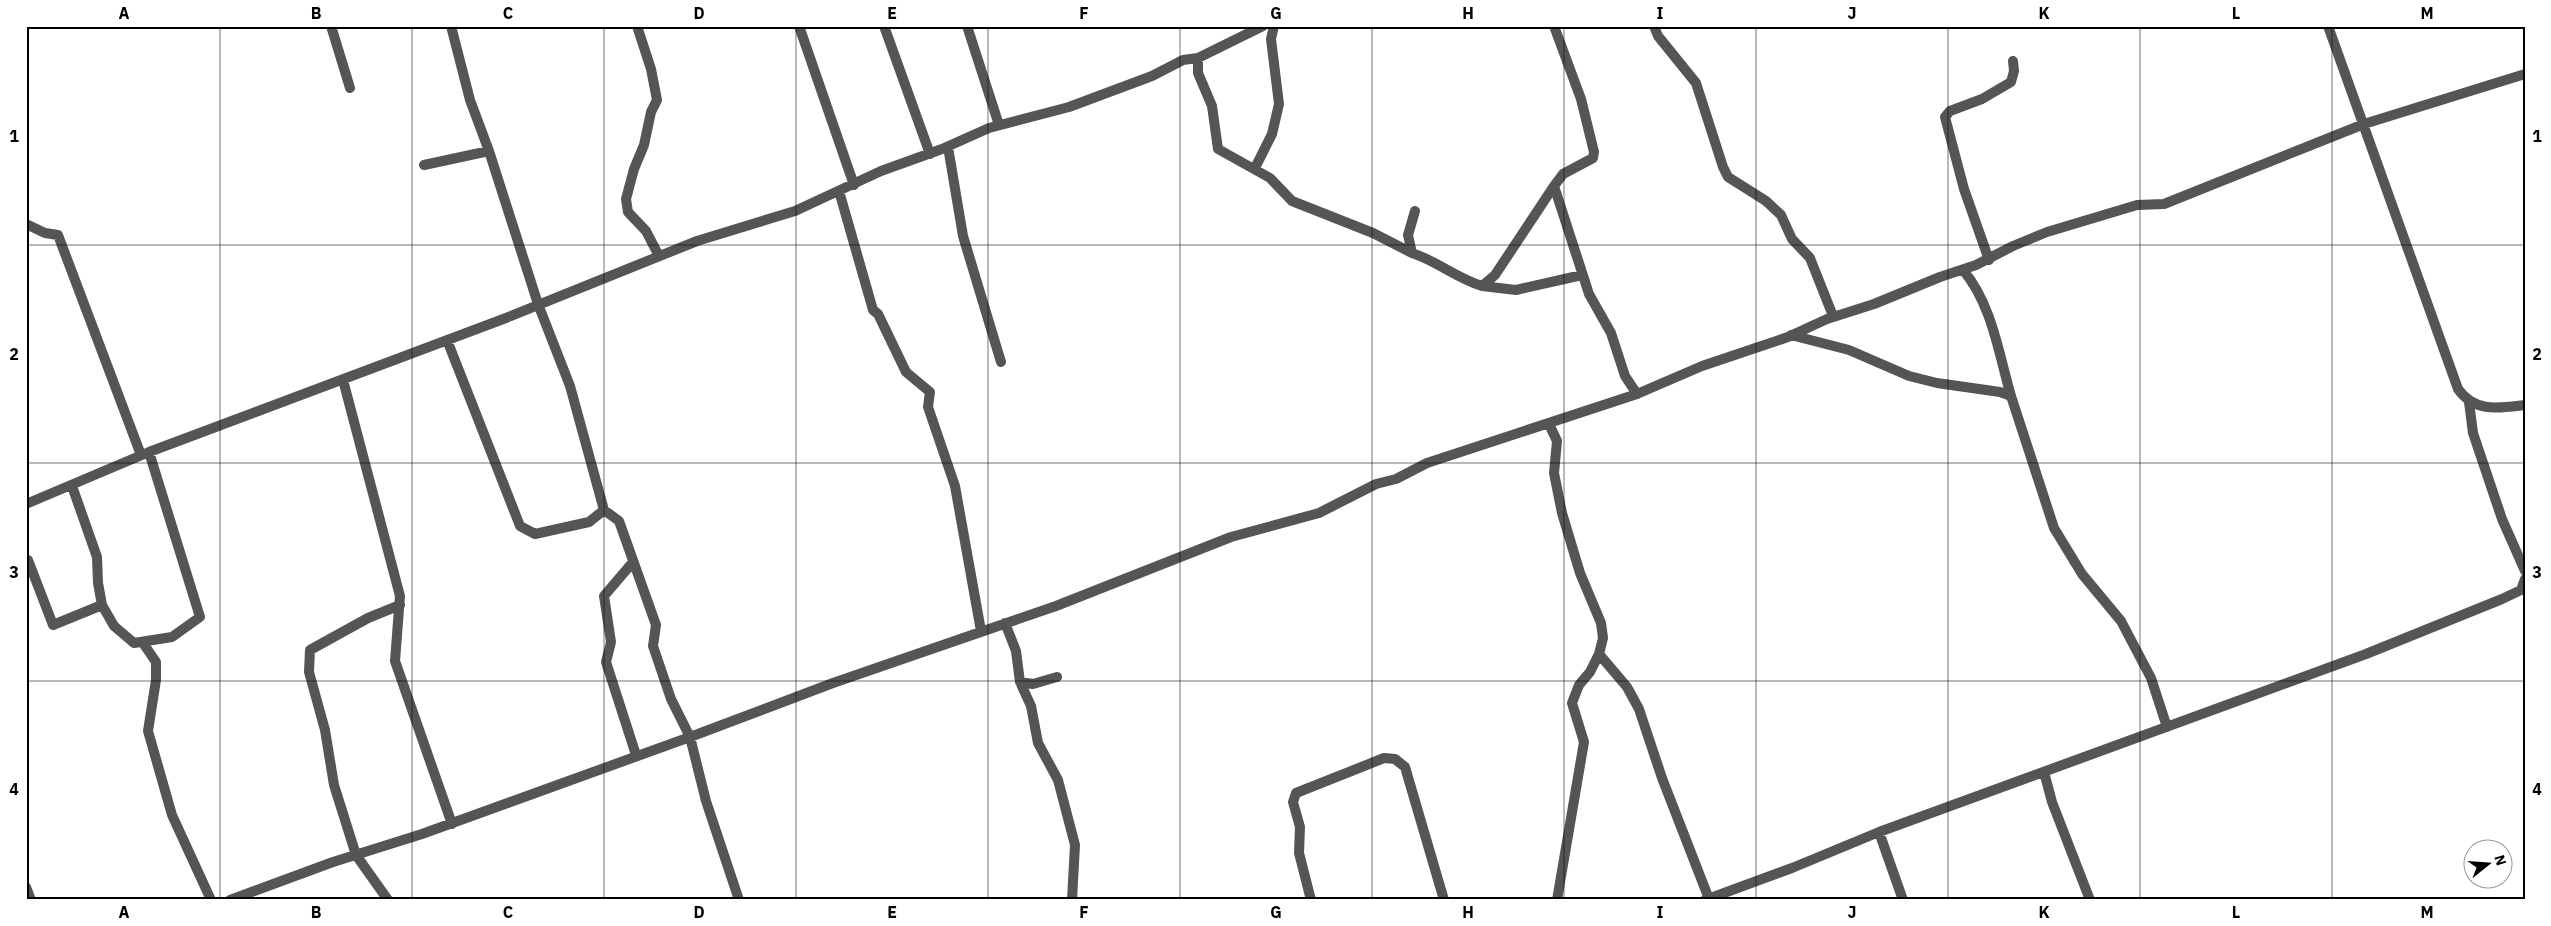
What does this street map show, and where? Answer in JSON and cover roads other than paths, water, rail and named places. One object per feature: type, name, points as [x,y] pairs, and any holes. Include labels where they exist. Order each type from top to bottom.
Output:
[{"type":"street","points":[[331,26],[350,88]]},
{"type":"street","points":[[451,26],[467,91],[489,150],[538,304],[570,386],[604,510],[619,521],[656,625],[653,646],[672,699],[690,737],[706,801],[739,900]]},
{"type":"street","points":[[637,26],[651,69],[657,100],[651,112],[644,145],[634,169],[626,199],[628,212],[646,231],[659,256]]},
{"type":"street","points":[[799,26],[854,185]]},
{"type":"street","points":[[884,26],[930,154]]},
{"type":"street","points":[[967,26],[998,125]]},
{"type":"street","points":[[26,504],[72,486],[145,453],[343,380],[659,256],[730,230],[795,211],[882,172],[998,125],[1069,107],[1158,74],[1183,60],[1198,58],[1263,26]]},
{"type":"street","points":[[1255,168],[1272,134],[1279,104],[1271,39],[1274,26]]},
{"type":"street","points":[[1482,286],[1495,275],[1563,174],[1593,158],[1594,152],[1581,99],[1554,26]]},
{"type":"street","points":[[1654,26],[1658,36],[1696,83],[1728,177],[1766,201],[1781,215],[1792,239],[1810,258],[1833,316]]},
{"type":"street","points":[[2328,26],[2452,377],[2458,389],[2469,402],[2487,408],[2525,405]]},
{"type":"street","points":[[1198,58],[1198,73],[1212,106],[1216,148],[1255,168],[1275,182],[1292,201],[1373,233],[1412,253],[1428,258],[1464,281],[1482,286],[1516,290],[1582,275]]},
{"type":"street","points":[[1989,260],[1964,189],[1945,118],[1950,112],[1982,99],[2011,82],[2014,71],[2013,61]]},
{"type":"street","points":[[230,900],[356,855],[452,824],[636,755],[1092,592],[1231,537],[1319,513],[1376,484],[1396,479],[1427,463],[1637,394],[1702,366],[1792,336],[1833,316],[1989,260],[2028,240],[2095,216],[2137,205],[2164,204],[2364,124],[2525,74]]},
{"type":"street","points":[[948,146],[963,236],[1001,362]]},
{"type":"street","points":[[424,165],[489,150]]},
{"type":"street","points":[[1554,186],[1589,294],[1611,333],[1625,376],[1637,394]]},
{"type":"street","points":[[839,191],[873,310],[878,314],[906,372],[930,392],[928,407],[955,486],[981,631]]},
{"type":"street","points":[[1412,253],[1408,235],[1415,211]]},
{"type":"street","points":[[26,224],[45,233],[58,235],[145,453],[200,617],[172,637],[143,643],[134,643],[114,626],[102,605],[98,583],[97,556],[72,486]]},
{"type":"street","points":[[1963,270],[1976,288],[1985,310],[2054,528],[2082,574],[2121,621],[2151,678],[2167,727]]},
{"type":"street","points":[[1792,336],[1849,350],[1909,376],[1937,383],[2000,392],[2011,396]]},
{"type":"street","points":[[447,340],[520,526],[535,534],[590,522],[604,510]]},
{"type":"street","points":[[343,380],[400,596],[395,662],[452,824]]},
{"type":"street","points":[[2469,402],[2473,433],[2502,519],[2525,572]]},
{"type":"street","points":[[1549,424],[1557,441],[1554,473],[1562,512],[1580,573],[1588,588],[1594,610],[1603,629],[1600,654],[1590,672],[1579,685],[1572,703],[1584,742],[1557,900]]},
{"type":"street","points":[[28,560],[53,625],[102,605]]},
{"type":"street","points":[[633,562],[604,596],[611,642],[606,662],[636,755]]},
{"type":"street","points":[[1600,654],[1627,687],[1639,709],[1662,778],[1707,899],[1792,868],[1879,832],[2371,652],[2502,599],[2524,585]]},
{"type":"street","points":[[388,900],[356,855],[334,784],[325,730],[309,672],[310,650],[368,618],[400,605]]},
{"type":"street","points":[[1005,623],[1016,651],[1020,682],[1031,706],[1038,743],[1058,780],[1075,845],[1072,900]]},
{"type":"street","points":[[143,643],[156,662],[156,680],[148,731],[172,815],[211,900]]},
{"type":"street","points":[[1020,682],[1033,684],[1057,677]]},
{"type":"street","points":[[1311,900],[1298,853],[1300,827],[1293,802],[1296,793],[1384,758],[1395,759],[1405,767],[1444,900]]},
{"type":"street","points":[[2044,772],[2052,802],[2090,900]]},
{"type":"street","points":[[1879,832],[1903,900]]},
{"type":"street","points":[[26,887],[31,900]]}]
